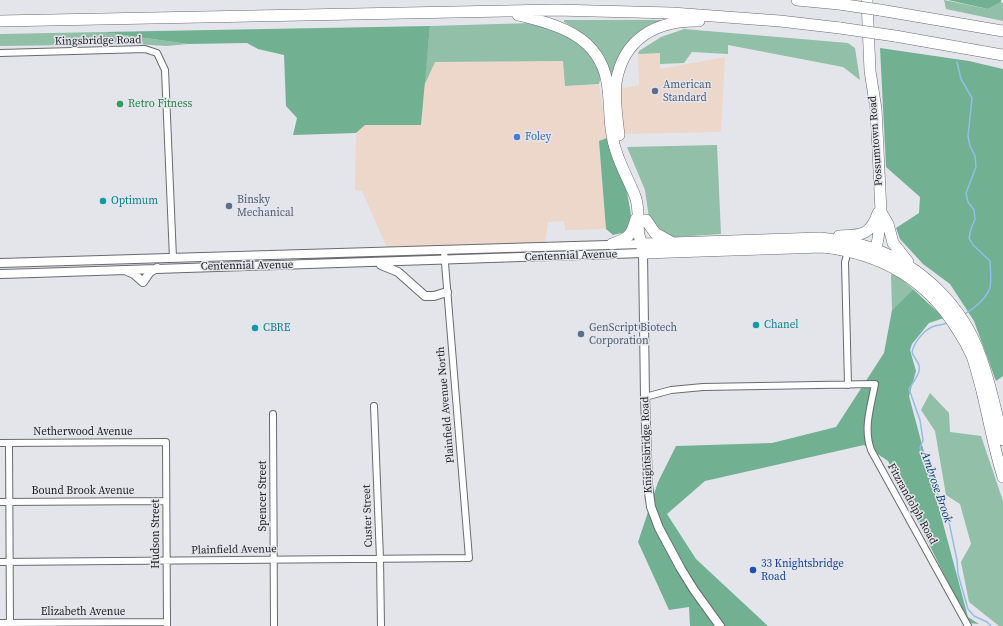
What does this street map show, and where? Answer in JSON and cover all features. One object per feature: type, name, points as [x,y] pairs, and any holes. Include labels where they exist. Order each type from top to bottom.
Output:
[{"type":"highway","points":[[797,0],[893,12],[1003,32]]},
{"type":"highway","points":[[854,0],[880,10]]},
{"type":"highway","name":"Possumtown Road","points":[[867,0],[870,71],[876,109],[880,209],[880,229],[875,254]]},
{"type":"highway","points":[[501,11],[542,20],[568,30],[585,42],[597,57],[607,82],[609,115],[616,152],[642,216],[646,235],[642,248]]},
{"type":"highway","points":[[0,21],[501,11],[624,11],[720,16],[804,23],[895,36],[1003,55]]},
{"type":"highway","points":[[612,244],[625,239],[630,235],[642,216],[645,207],[642,196],[623,151],[619,134],[616,92],[618,74],[627,53],[644,35],[665,24],[677,22],[714,21],[720,16]]},
{"type":"highway","points":[[820,238],[866,233],[872,226],[880,209]]},
{"type":"highway","points":[[880,209],[888,224],[893,243],[900,254],[915,270]]},
{"type":"highway","points":[[642,216],[654,233],[672,242]]},
{"type":"highway","name":"Centennial Avenue","points":[[642,248],[672,242],[820,238],[848,242],[875,254],[919,285],[952,313]]},
{"type":"highway","name":"Centennial Avenue","points":[[642,248],[802,247],[875,254],[894,258],[915,270],[934,286],[981,358],[1003,440]]},
{"type":"highway","name":"Centennial Avenue","points":[[959,323],[972,356],[1003,477]]},
{"type":"main road","name":"Centennial Avenue","points":[[0,263],[612,244],[642,248]]},
{"type":"main road","name":"Centennial Avenue","points":[[0,274],[157,268],[444,261],[642,248]]},
{"type":"main road","name":"Knightsbridge Road","points":[[642,248],[648,485],[651,508],[659,528],[681,569],[720,626]]},
{"type":"main road","points":[[374,263],[389,267],[398,272],[425,296],[434,296],[447,292]]},
{"type":"main road","points":[[126,270],[134,274],[143,282],[150,272],[157,268]]},
{"type":"street","name":"Kingsbridge Road","points":[[0,53],[145,49],[157,53],[165,70],[173,258]]},
{"type":"street","name":"Plainfield Avenue North","points":[[444,250],[469,558]]},
{"type":"street","points":[[645,397],[671,390],[703,387],[848,385],[845,262],[848,251]]},
{"type":"street","name":"Fitzrandolph Road","points":[[848,385],[875,384],[867,426],[868,441],[871,450],[968,626]]},
{"type":"street","name":"Custer Street","points":[[374,406],[381,626]]},
{"type":"street","name":"Spencer Street","points":[[273,414],[274,626]]},
{"type":"street","name":"Netherwood Avenue","points":[[0,443],[166,442]]},
{"type":"street","name":"Hudson Street","points":[[166,442],[166,624]]},
{"type":"street","points":[[9,443],[10,624]]},
{"type":"street","name":"Bound Brook Avenue","points":[[0,502],[165,501]]},
{"type":"street","name":"Plainfield Avenue","points":[[0,562],[469,558]]},
{"type":"street","name":"Elizabeth Avenue","points":[[0,623],[166,624]]},
{"type":"shaded area","points":[[660,53],[660,69],[725,57],[721,132],[623,134],[619,89],[639,85],[638,54]]},
{"type":"shaded area","points":[[563,61],[565,86],[599,84],[607,138],[599,141],[606,229],[565,230],[564,221],[548,222],[545,243],[387,248],[362,191],[355,190],[356,133],[365,125],[421,125],[424,86],[434,62]]},
{"type":"green space","points":[[944,0],[988,9],[1001,2],[1003,3],[1003,21],[946,9]]},
{"type":"green space","points":[[948,0],[1001,0],[1001,2],[988,9]]},
{"type":"green space","points":[[564,20],[664,20],[650,25],[635,36],[613,87],[590,41],[578,30],[564,22]]},
{"type":"green space","points":[[532,23],[575,39],[592,57],[602,73],[599,84],[565,86],[563,61],[435,62],[424,86],[430,26]]},
{"type":"green space","points":[[430,26],[421,125],[365,125],[356,133],[293,135],[297,118],[286,106],[284,55],[258,49],[247,43],[188,44],[102,32]]},
{"type":"green space","points":[[684,29],[848,43],[855,48],[860,80],[843,67],[728,45],[728,54],[692,52],[684,63],[660,64],[660,53],[638,54],[639,51],[661,37]]},
{"type":"green space","points":[[102,32],[188,44],[167,46],[135,44],[0,46],[0,34]]},
{"type":"green space","points":[[880,48],[969,61],[1003,69],[1003,376],[996,381],[974,321],[950,284],[923,264],[900,239],[896,228],[919,213],[920,197],[886,167]]},
{"type":"green space","points":[[607,138],[626,186],[631,215],[626,232],[613,235],[606,229],[599,141]]},
{"type":"green space","points":[[717,145],[721,234],[678,237],[668,237],[662,235],[649,218],[645,190],[627,147]]},
{"type":"green space","points":[[891,274],[898,276],[913,289],[892,310]]},
{"type":"green space","points":[[913,289],[944,318],[929,323],[912,344],[910,350],[916,371],[909,396],[968,617],[979,624],[968,623],[888,461],[864,445],[705,481],[667,514],[696,559],[768,626],[690,626],[689,607],[669,610],[638,542],[658,482],[676,446],[772,443],[836,427],[884,353],[892,310]]},
{"type":"green space","points":[[930,393],[949,413],[950,432],[981,436],[1003,501],[1003,626],[999,626],[969,602],[961,562],[971,544],[960,504],[946,495],[935,431],[921,410]]},
{"type":"waterway","name":"Ambrose Brook","points":[[957,62],[961,79],[972,98],[968,136],[970,146],[975,156],[976,167],[966,193],[968,202],[974,210],[975,219],[969,238],[973,245],[990,261],[991,277],[990,287],[986,295],[980,303],[965,314]]},
{"type":"waterway","name":"Ambrose Brook","points":[[947,323],[934,326],[922,334],[919,338],[912,352],[918,363],[919,369],[917,376],[909,389],[920,420],[923,440],[920,448],[923,457],[931,467],[938,496],[946,508],[957,560],[958,574],[968,609],[974,616],[987,622],[991,626]]},
{"type":"place","name":"American Standard","points":[[655,91]]},
{"type":"place","name":"Retro Fitness","points":[[120,104]]},
{"type":"place","name":"Foley","points":[[517,137]]},
{"type":"place","name":"Optimum","points":[[103,201]]},
{"type":"place","name":"Binsky Mechanical","points":[[229,206]]},
{"type":"place","name":"Chanel","points":[[756,325]]},
{"type":"place","name":"CBRE","points":[[255,328]]},
{"type":"place","name":"GenScript Biotech Corporation","points":[[581,334]]},
{"type":"place","name":"33 Knightsbridge Road","points":[[753,570]]}]
